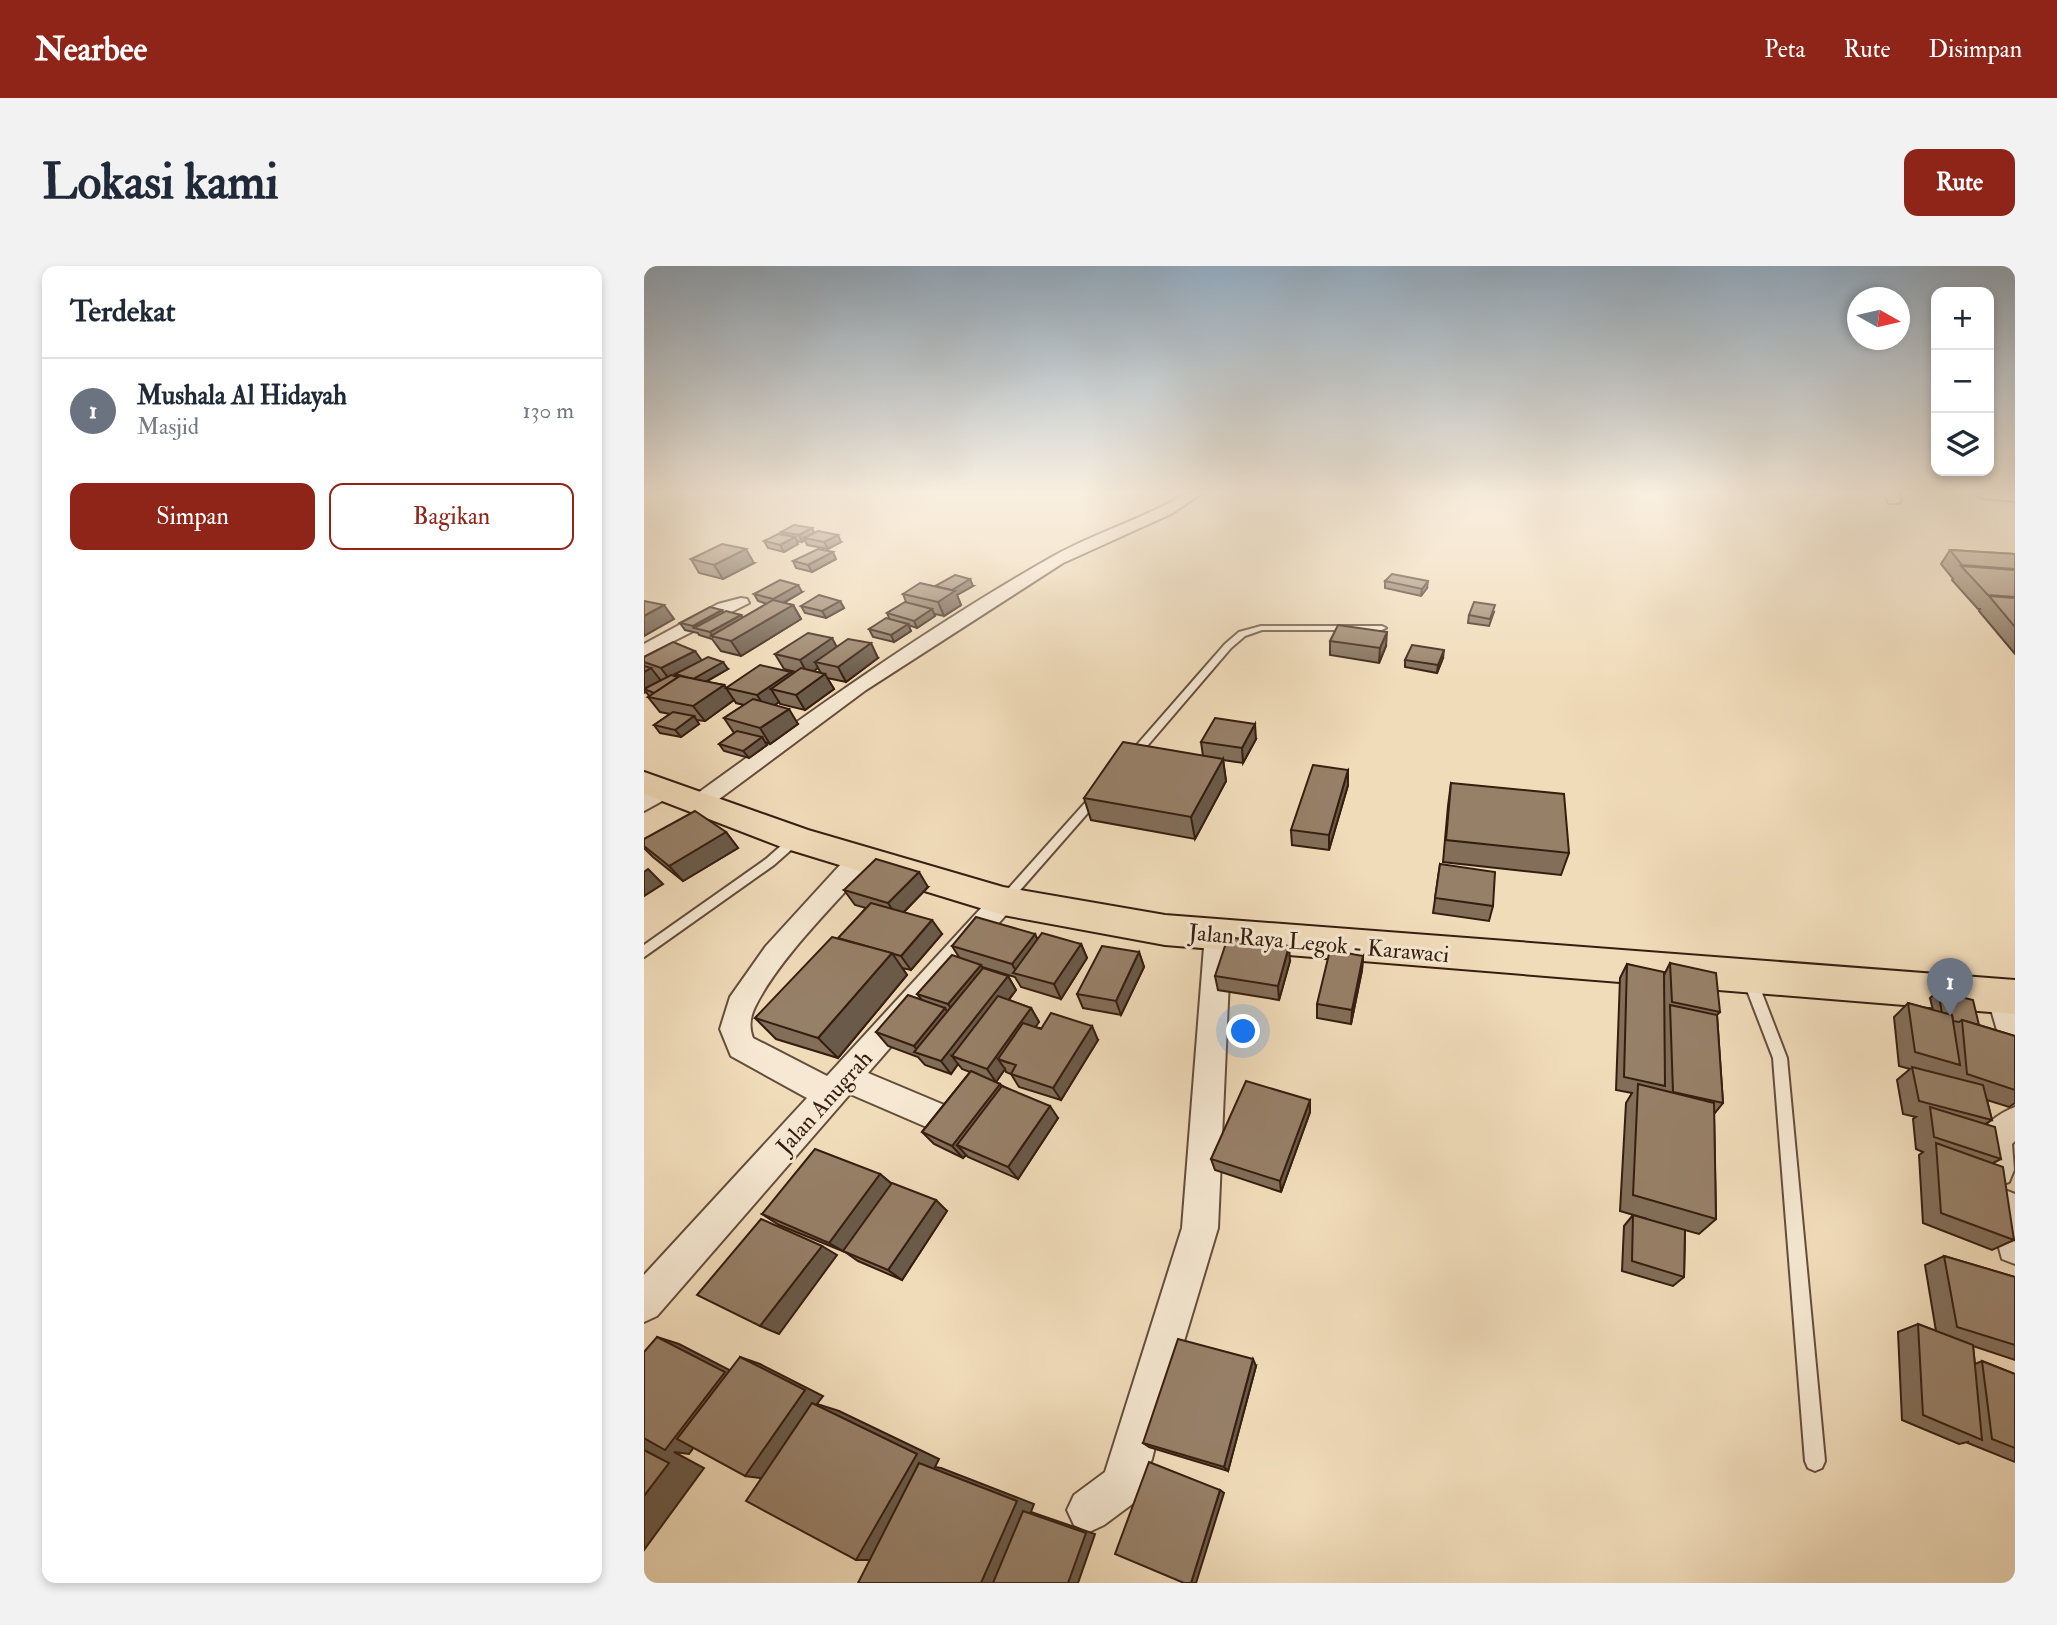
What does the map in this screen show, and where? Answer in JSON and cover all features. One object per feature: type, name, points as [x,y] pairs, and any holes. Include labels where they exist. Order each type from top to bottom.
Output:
[{"type":"main road","name":"Jalan Raya Legok - Karawaci","points":[[663,794],[796,839],[1003,901],[1166,930],[2008,997]]},
{"type":"street","points":[[663,794],[859,686],[1067,555]]},
{"type":"street","points":[[644,651],[724,608],[741,603]]},
{"type":"street","points":[[860,859],[776,954],[740,1005],[736,1028],[743,1047],[838,1086],[938,1117]]},
{"type":"street","name":"Jalan Anugrah","points":[[644,1303],[1003,901]]},
{"type":"street","points":[[1089,1510],[1120,1487],[1131,1459],[1147,1398],[1200,1228],[1217,934]]},
{"type":"street","points":[[2008,997],[2015,1045]]},
{"type":"street","points":[[2015,1122],[1995,1137],[1997,1176],[2015,1246]]},
{"type":"lane","points":[[1127,762],[1228,646],[1242,634],[1261,628],[1382,628]]},
{"type":"lane","points":[[1003,901],[1101,792]]},
{"type":"lane","points":[[644,952],[770,862],[796,839]]},
{"type":"lane","points":[[1749,976],[1780,1058],[1815,1461]]},
{"type":"building","points":[[698,555],[733,555],[714,565],[691,559]]},
{"type":"building","points":[[805,555],[826,555],[808,565],[793,561]]},
{"type":"building","points":[[1954,555],[2015,555],[2015,569],[1962,565]]},
{"type":"building","points":[[1961,566],[2015,570],[2015,597],[1988,595]]},
{"type":"building","points":[[1392,574],[1428,581],[1422,589],[1385,581]]},
{"type":"building","points":[[955,575],[970,579],[952,590],[935,586]]},
{"type":"building","points":[[780,580],[798,585],[773,599],[754,594]]},
{"type":"building","points":[[920,583],[955,591],[938,602],[903,594]]},
{"type":"building","points":[[819,595],[840,601],[822,611],[801,606]]},
{"type":"building","points":[[1989,596],[2015,598],[2015,627]]},
{"type":"building","points":[[773,600],[793,605],[731,641],[711,636]]},
{"type":"building","points":[[644,601],[664,605],[644,616]]},
{"type":"building","points":[[905,602],[932,609],[914,621],[887,613]]},
{"type":"building","points":[[1474,602],[1495,605],[1490,619],[1469,615]]},
{"type":"building","points":[[710,607],[722,610],[693,626],[680,623]]},
{"type":"building","points":[[726,611],[741,615],[710,632],[694,628]]},
{"type":"building","points":[[886,618],[908,624],[891,635],[869,629]]},
{"type":"building","points":[[1338,625],[1387,632],[1380,648],[1330,641]]},
{"type":"building","points":[[808,633],[832,638],[800,660],[775,654]]},
{"type":"building","points":[[848,639],[871,643],[838,667],[815,662]]},
{"type":"building","points":[[673,642],[695,651],[661,668],[644,662],[644,657]]},
{"type":"building","points":[[1412,645],[1444,650],[1438,665],[1405,660]]},
{"type":"building","points":[[708,657],[723,662],[693,679],[675,674]]},
{"type":"building","points":[[760,665],[791,672],[757,695],[726,688]]},
{"type":"building","points":[[801,668],[825,674],[796,695],[771,689]]},
{"type":"building","points":[[671,675],[678,677],[654,693],[644,689]]},
{"type":"building","points":[[680,676],[724,685],[693,706],[648,697]]},
{"type":"building","points":[[753,699],[789,709],[760,728],[724,718]]},
{"type":"building","points":[[673,712],[694,716],[675,730],[654,725]]},
{"type":"building","points":[[1215,718],[1255,724],[1242,748],[1201,742]]},
{"type":"building","points":[[737,731],[762,737],[743,751],[719,744]]},
{"type":"building","points":[[1123,742],[1223,759],[1191,817],[1084,798]]},
{"type":"building","points":[[1313,765],[1348,770],[1329,835],[1291,830]]},
{"type":"building","points":[[1451,783],[1564,794],[1569,853],[1446,840]]},
{"type":"building","points":[[695,811],[726,832],[669,866],[644,846],[644,839]]},
{"type":"building","points":[[876,859],[919,872],[888,903],[844,890]]},
{"type":"building","points":[[1440,864],[1495,872],[1493,906],[1435,898]]},
{"type":"building","points":[[871,903],[932,920],[901,956],[838,938]]},
{"type":"building","points":[[976,917],[1035,934],[1012,964],[952,946]]},
{"type":"building","points":[[1042,933],[1081,944],[1054,984],[1013,973]]},
{"type":"building","points":[[832,937],[892,953],[818,1038],[755,1018]]},
{"type":"building","points":[[1228,937],[1289,946],[1278,986],[1215,976]]},
{"type":"building","points":[[1102,946],[1139,952],[1116,1001],[1077,994]]},
{"type":"building","points":[[1330,950],[1363,956],[1352,1010],[1317,1004]]},
{"type":"building","points":[[952,955],[981,965],[948,1004],[917,994]]},
{"type":"building","points":[[1670,963],[1716,973],[1720,1012],[1672,1002]]},
{"type":"building","points":[[1627,964],[1664,972],[1665,1086],[1624,1077]]},
{"type":"building","points":[[983,968],[1008,976],[941,1061],[914,1052]]},
{"type":"building","points":[[1938,991],[1973,1000],[1979,1025],[1962,1020],[1953,1021],[1952,1015],[1942,1013]]},
{"type":"building","points":[[908,995],[945,1008],[914,1046],[876,1032]]},
{"type":"building","points":[[998,996],[1031,1008],[987,1069],[952,1056]]},
{"type":"building","points":[[1908,1003],[1952,1015],[1960,1065],[1915,1052]]},
{"type":"building","points":[[1670,1005],[1717,1015],[1723,1103],[1673,1092]]},
{"type":"building","points":[[1051,1013],[1092,1026],[1053,1088],[1011,1074],[1016,1065],[998,1059],[1023,1023],[1041,1029]]},
{"type":"building","points":[[1962,1020],[2015,1036],[2015,1090],[1967,1074]]},
{"type":"building","points":[[1912,1067],[1983,1085],[1992,1120],[1919,1101]]},
{"type":"building","points":[[971,1071],[1000,1084],[952,1146],[922,1132]]},
{"type":"building","points":[[1246,1081],[1310,1100],[1280,1181],[1211,1159]]},
{"type":"building","points":[[1638,1084],[1714,1103],[1716,1219],[1633,1195]]},
{"type":"building","points":[[1002,1086],[1050,1106],[1008,1167],[957,1145]]},
{"type":"building","points":[[1930,1107],[1995,1127],[2001,1159],[1934,1137]]},
{"type":"building","points":[[1936,1143],[2003,1167],[2014,1240],[1941,1213]]},
{"type":"building","points":[[815,1149],[880,1174],[829,1243],[762,1214]]},
{"type":"building","points":[[892,1183],[936,1200],[888,1270],[843,1251]]},
{"type":"building","points":[[1633,1215],[1685,1230],[1684,1277],[1632,1261]]},
{"type":"building","points":[[761,1219],[822,1246],[760,1326],[697,1295]]},
{"type":"building","points":[[1944,1256],[2015,1277],[2015,1345],[1957,1327]]},
{"type":"building","points":[[1918,1324],[1973,1345],[1982,1440],[1923,1415]]},
{"type":"building","points":[[657,1337],[725,1372],[665,1450],[644,1438],[644,1352]]},
{"type":"building","points":[[1178,1339],[1253,1359],[1224,1467],[1143,1443]]},
{"type":"building","points":[[740,1357],[805,1390],[745,1476],[677,1439]]},
{"type":"building","points":[[1982,1361],[2015,1374],[2015,1448],[1992,1439]]},
{"type":"building","points":[[812,1403],[917,1454],[856,1560],[746,1501]]},
{"type":"building","points":[[644,1450],[669,1463],[644,1496]]},
{"type":"building","points":[[1149,1462],[1220,1490],[1191,1583],[1184,1583],[1115,1554]]},
{"type":"building","points":[[919,1463],[1017,1501],[981,1583],[858,1583]]},
{"type":"building","points":[[1023,1511],[1086,1533],[1068,1583],[993,1583]]},
{"type":"place","name":"Mushala Al Hidayah","points":[[1950,1016]]}]
